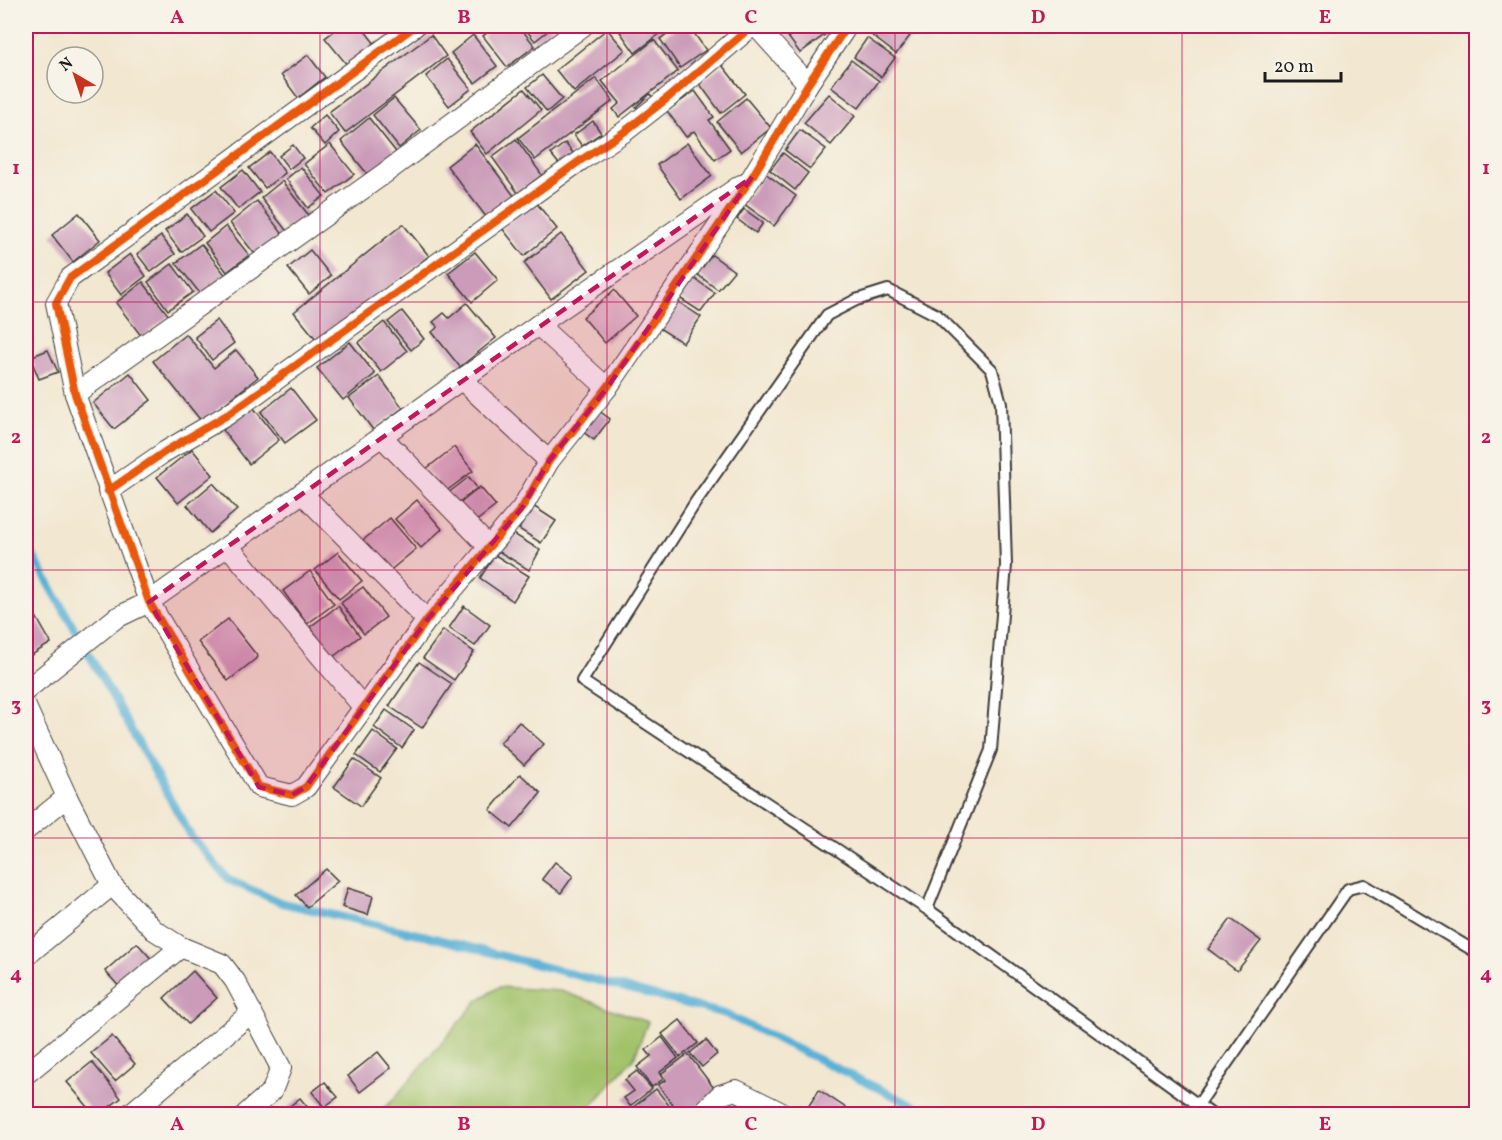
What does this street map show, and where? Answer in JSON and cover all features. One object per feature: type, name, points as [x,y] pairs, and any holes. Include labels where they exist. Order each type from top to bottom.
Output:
[{"type":"street","points":[[415,26],[70,278],[56,303],[75,394],[108,491],[150,602],[259,787],[292,795],[306,787],[427,620],[522,508],[549,461],[607,388],[752,177],[808,84],[847,26]]},
{"type":"street","points":[[75,394],[385,173],[583,26]]},
{"type":"street","points":[[108,491],[166,451],[227,415],[571,166],[624,132],[754,26],[808,84]]},
{"type":"street","points":[[26,690],[116,618],[150,602],[538,325],[752,177]]},
{"type":"street","points":[[538,325],[607,388]]},
{"type":"street","points":[[462,380],[549,461]]},
{"type":"street","points":[[382,437],[488,546]]},
{"type":"street","points":[[302,493],[427,620]]},
{"type":"street","points":[[229,547],[364,708]]},
{"type":"street","points":[[26,707],[67,797],[112,885],[154,930],[181,947],[222,964],[235,981],[252,1012],[281,1068],[272,1091],[246,1114]]},
{"type":"street","points":[[26,830],[67,797]]},
{"type":"street","points":[[26,956],[112,885]]},
{"type":"street","points":[[26,1074],[181,947]]},
{"type":"street","points":[[130,1114],[252,1012]]},
{"type":"street","points":[[701,1114],[720,1095],[736,1090],[784,1114]]},
{"type":"lane","points":[[927,909],[991,750],[1006,565],[1001,403],[992,370],[937,315],[888,290],[856,300],[827,315],[697,500],[582,681],[927,909],[1211,1114]]},
{"type":"lane","points":[[1198,1105],[1348,889],[1364,885],[1476,952]]},
{"type":"highlighted area","points":[[752,177],[607,388],[549,461],[522,508],[427,620],[306,787],[292,795],[259,787],[149,602]]},
{"type":"green space","points":[[499,987],[561,991],[648,1022],[634,1058],[584,1114],[376,1114],[391,1102],[478,1000]]},
{"type":"building","points":[[341,26],[361,26],[375,44],[348,66],[325,38]]},
{"type":"building","points":[[476,26],[489,26],[481,32]]},
{"type":"building","points":[[496,26],[519,26],[535,46],[507,67],[483,36]]},
{"type":"building","points":[[523,26],[554,26],[535,41]]},
{"type":"building","points":[[616,26],[670,26],[635,53]]},
{"type":"building","points":[[678,26],[689,26],[706,50],[680,68],[660,39]]},
{"type":"building","points":[[789,26],[822,26],[827,33],[800,53],[783,30]]},
{"type":"building","points":[[876,26],[896,26],[910,36],[896,54],[870,34]]},
{"type":"building","points":[[607,29],[625,50],[574,92],[556,70]]},
{"type":"building","points":[[431,35],[446,56],[345,133],[329,112]]},
{"type":"building","points":[[473,35],[497,66],[475,83],[451,53]]},
{"type":"building","points":[[867,38],[895,58],[881,77],[854,57]]},
{"type":"building","points":[[654,40],[678,71],[619,117],[613,109],[620,103],[602,81]]},
{"type":"building","points":[[308,55],[325,77],[298,98],[281,75]]},
{"type":"building","points":[[447,59],[471,89],[449,106],[426,76]]},
{"type":"building","points":[[851,60],[879,81],[859,108],[831,87]]},
{"type":"building","points":[[722,65],[745,94],[721,113],[699,83]]},
{"type":"building","points":[[542,75],[562,99],[547,112],[527,87]]},
{"type":"building","points":[[596,78],[613,101],[535,160],[518,138]]},
{"type":"building","points":[[524,89],[541,110],[487,154],[470,132]]},
{"type":"building","points":[[695,91],[714,117],[709,120],[730,149],[715,160],[694,131],[686,137],[667,111]]},
{"type":"building","points":[[650,94],[656,101],[642,113],[636,107]]},
{"type":"building","points":[[829,94],[855,116],[831,145],[804,123]]},
{"type":"building","points":[[394,98],[421,130],[399,148],[373,115]]},
{"type":"building","points":[[746,98],[771,128],[741,152],[717,122]]},
{"type":"building","points":[[325,115],[339,132],[325,145],[310,128]]},
{"type":"building","points":[[369,118],[396,152],[368,175],[341,141]]},
{"type":"building","points":[[593,121],[601,133],[582,146],[574,135]]},
{"type":"building","points":[[800,130],[826,149],[810,169],[785,150]]},
{"type":"building","points":[[516,139],[542,175],[518,193],[492,157]]},
{"type":"building","points":[[565,143],[573,153],[559,164],[551,154]]},
{"type":"building","points":[[687,143],[712,176],[681,199],[657,165]]},
{"type":"building","points":[[330,144],[354,174],[328,194],[304,164]]},
{"type":"building","points":[[475,144],[515,197],[487,218],[447,166]]},
{"type":"building","points":[[293,145],[303,158],[289,169],[279,156]]},
{"type":"building","points":[[270,152],[285,173],[265,188],[249,168]]},
{"type":"building","points":[[783,153],[808,173],[795,190],[770,170]]},
{"type":"building","points":[[301,167],[324,196],[308,208],[286,179]]},
{"type":"building","points":[[243,170],[260,192],[238,209],[221,187]]},
{"type":"building","points":[[765,173],[796,196],[774,226],[743,203]]},
{"type":"building","points":[[282,181],[310,217],[289,234],[261,198]]},
{"type":"building","points":[[216,190],[234,213],[209,232],[191,209]]},
{"type":"building","points":[[257,201],[285,237],[258,258],[230,223]]},
{"type":"building","points":[[535,201],[557,229],[524,256],[502,228]]},
{"type":"building","points":[[744,209],[763,223],[756,233],[737,219]]},
{"type":"building","points":[[79,213],[100,240],[73,262],[52,235]]},
{"type":"building","points":[[187,214],[203,236],[181,252],[165,231]]},
{"type":"building","points":[[403,224],[429,256],[320,344],[294,312]]},
{"type":"building","points":[[226,226],[249,255],[227,272],[205,243]]},
{"type":"building","points":[[561,234],[589,270],[551,299],[524,263]]},
{"type":"building","points":[[161,236],[175,254],[151,272],[137,254]]},
{"type":"building","points":[[201,244],[227,277],[202,296],[176,263]]},
{"type":"building","points":[[310,250],[331,276],[309,294],[288,268]]},
{"type":"building","points":[[475,252],[498,280],[472,302],[448,273]]},
{"type":"building","points":[[130,254],[146,276],[121,295],[105,273]]},
{"type":"building","points":[[712,255],[734,271],[718,290],[697,274]]},
{"type":"building","points":[[172,264],[193,292],[168,310],[148,282]]},
{"type":"building","points":[[692,277],[715,293],[701,312],[678,297]]},
{"type":"building","points":[[143,282],[169,316],[142,337],[116,303]]},
{"type":"building","points":[[26,285],[33,297],[26,302]]},
{"type":"building","points":[[614,290],[636,316],[605,343],[583,317]]},
{"type":"building","points":[[677,301],[701,317],[683,343],[659,328]]},
{"type":"building","points":[[467,303],[496,338],[460,367],[432,332],[438,327],[433,322],[444,313],[449,318]]},
{"type":"building","points":[[402,311],[424,339],[411,350],[388,322]]},
{"type":"building","points":[[217,320],[234,343],[212,360],[195,337]]},
{"type":"building","points":[[384,322],[407,351],[381,372],[358,343]]},
{"type":"building","points":[[186,334],[214,368],[236,350],[258,377],[202,422],[153,361]]},
{"type":"building","points":[[350,342],[375,374],[343,400],[317,368]]},
{"type":"building","points":[[48,350],[58,372],[39,379],[30,357]]},
{"type":"building","points":[[130,373],[151,400],[114,429],[93,403]]},
{"type":"building","points":[[379,376],[403,408],[373,430],[349,398]]},
{"type":"building","points":[[291,388],[316,420],[285,443],[261,412]]},
{"type":"building","points":[[253,407],[279,440],[249,464],[223,430]]},
{"type":"building","points":[[598,410],[610,419],[594,440],[582,431]]},
{"type":"building","points":[[454,447],[473,471],[445,492],[426,469]]},
{"type":"building","points":[[192,449],[213,475],[178,503],[157,477]]},
{"type":"building","points":[[469,477],[477,488],[455,505],[447,494]]},
{"type":"building","points":[[213,483],[237,510],[210,533],[187,505]]},
{"type":"building","points":[[480,487],[496,506],[471,525],[456,507]]},
{"type":"building","points":[[417,500],[442,529],[421,548],[395,519]]},
{"type":"building","points":[[533,506],[556,521],[541,543],[519,529]]},
{"type":"building","points":[[390,518],[416,549],[387,573],[362,541]]},
{"type":"building","points":[[507,530],[540,550],[529,570],[495,549]]},
{"type":"building","points":[[338,552],[362,581],[339,599],[315,570]]},
{"type":"building","points":[[495,555],[529,576],[513,601],[480,578]]},
{"type":"building","points":[[310,571],[334,604],[307,624],[283,591]]},
{"type":"building","points":[[363,587],[386,617],[364,634],[341,603]]},
{"type":"building","points":[[26,599],[51,643],[30,656],[26,649]]},
{"type":"building","points":[[338,606],[360,636],[333,657],[310,627]]},
{"type":"building","points":[[464,606],[490,625],[475,646],[449,628]]},
{"type":"building","points":[[228,619],[258,657],[228,681],[198,642]]},
{"type":"building","points":[[443,630],[474,652],[454,680],[423,658]]},
{"type":"building","points":[[419,662],[452,684],[422,728],[389,706]]},
{"type":"building","points":[[386,710],[414,730],[402,748],[374,727]]},
{"type":"building","points":[[519,722],[544,744],[524,765],[500,743]]},
{"type":"building","points":[[373,731],[397,749],[380,772],[356,755]]},
{"type":"building","points":[[354,759],[381,778],[361,806],[334,787]]},
{"type":"building","points":[[520,774],[541,793],[512,828],[490,810]]},
{"type":"building","points":[[555,862],[573,876],[561,893],[542,879]]},
{"type":"building","points":[[326,869],[338,881],[307,907],[296,895]]},
{"type":"building","points":[[348,888],[373,896],[368,915],[342,907]]},
{"type":"building","points":[[26,903],[31,910],[26,915]]},
{"type":"building","points":[[1231,919],[1261,941],[1237,971],[1208,949]]},
{"type":"building","points":[[137,943],[156,964],[124,992],[105,971]]},
{"type":"building","points":[[193,971],[217,998],[188,1024],[164,998]]},
{"type":"building","points":[[680,1020],[698,1043],[680,1057],[662,1034]]},
{"type":"building","points":[[112,1036],[135,1064],[115,1081],[91,1053]]},
{"type":"building","points":[[662,1037],[678,1058],[659,1073],[663,1079],[652,1087],[637,1067],[651,1056],[646,1050]]},
{"type":"building","points":[[706,1040],[717,1054],[702,1067],[690,1053]]},
{"type":"building","points":[[378,1052],[391,1068],[360,1092],[348,1076]]},
{"type":"building","points":[[688,1054],[717,1092],[687,1114],[680,1114],[658,1085],[666,1080],[661,1074]]},
{"type":"building","points":[[92,1062],[121,1098],[100,1114],[94,1114],[67,1082]]},
{"type":"building","points":[[637,1071],[652,1089],[630,1106],[624,1098],[634,1091],[625,1080]]},
{"type":"building","points":[[325,1082],[338,1097],[324,1107],[312,1092]]},
{"type":"building","points":[[656,1089],[676,1114],[637,1114],[632,1108]]},
{"type":"building","points":[[819,1090],[849,1110],[846,1114],[819,1114],[808,1107]]},
{"type":"building","points":[[300,1098],[313,1114],[280,1114]]},
{"type":"building","points":[[738,1103],[747,1114],[724,1114]]},
{"type":"waterway","points":[[26,543],[191,836],[229,880],[282,903],[427,936],[725,1014],[931,1114]]},
{"type":"cycle path","points":[[415,26],[70,278],[56,303],[75,394],[149,602],[259,787],[292,795],[306,787],[427,620],[522,508],[549,461],[607,388],[752,177],[808,84],[847,26]]},
{"type":"cycle path","points":[[108,491],[166,451],[227,415],[581,160],[624,132],[752,26]]}]
